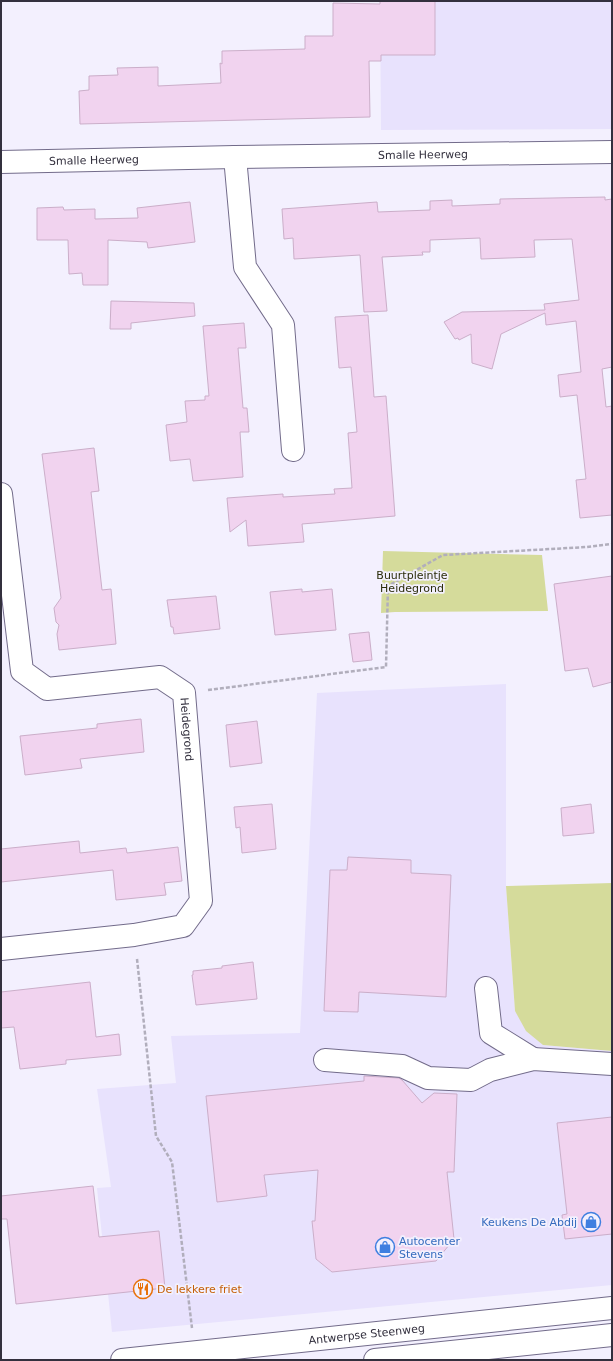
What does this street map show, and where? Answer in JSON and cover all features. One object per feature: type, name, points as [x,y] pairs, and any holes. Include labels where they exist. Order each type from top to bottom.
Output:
[{"type":"street","name":"Smalle Heerweg","points":[[1,162],[612,152]]},
{"type":"street","points":[[235,157],[245,268],[283,325],[293,450]]},
{"type":"street","name":"Heidegrond","points":[[1,494],[22,671],[47,689],[160,677],[184,693],[201,901],[183,926],[134,935],[1,949]]},
{"type":"street","points":[[486,988],[491,1033],[533,1058]]},
{"type":"street","points":[[325,1060],[402,1066],[428,1078],[471,1080],[490,1070],[533,1058],[612,1064]]},
{"type":"street","name":"Antwerpse Steenweg","points":[[122,1360],[612,1308]]},
{"type":"street","points":[[375,1360],[612,1335]]},
{"type":"path","points":[[184,693],[386,667],[388,586],[443,555],[588,547],[612,544]]},
{"type":"path","points":[[134,935],[156,1136],[172,1162],[195,1352]]},
{"type":"shaded area","points":[[380,1],[612,1],[612,129],[381,130]]},
{"type":"shaded area","points":[[506,684],[506,886],[515,1011],[543,1045],[612,1051],[612,1285],[112,1332],[97,1188],[111,1187],[97,1089],[176,1083],[171,1036],[300,1033],[317,693]]},
{"type":"green space","name":"Buurtpleintje Heidegrond","points":[[383,551],[542,555],[548,611],[381,613]]},
{"type":"green space","points":[[612,883],[612,1051],[543,1045],[526,1031],[515,1011],[506,886]]},
{"type":"building","points":[[380,1],[435,1],[435,55],[381,55],[381,61],[369,61],[370,117],[80,124],[79,91],[89,90],[89,76],[118,75],[117,68],[158,67],[158,86],[221,83],[220,63],[222,64],[222,51],[305,49],[305,36],[333,36],[333,3],[380,4]]},
{"type":"building","points":[[605,197],[605,200],[612,199],[612,367],[602,369],[606,407],[612,406],[612,515],[580,518],[576,480],[586,479],[577,395],[560,397],[558,375],[581,372],[576,321],[546,325],[545,313],[501,334],[492,369],[472,363],[471,334],[459,340],[458,338],[455,339],[444,322],[462,312],[545,310],[544,304],[579,300],[572,239],[534,240],[535,257],[481,259],[480,238],[430,240],[430,252],[422,252],[423,255],[382,257],[387,311],[364,312],[360,255],[294,259],[293,238],[284,239],[282,209],[377,202],[378,212],[430,210],[430,201],[452,200],[452,206],[500,204],[500,199]]},
{"type":"building","points":[[190,202],[195,242],[148,248],[147,242],[108,240],[108,285],[83,285],[82,273],[69,274],[68,240],[37,240],[37,208],[63,207],[64,210],[95,209],[95,219],[138,218],[137,208]]},
{"type":"building","points":[[111,301],[194,303],[195,316],[131,323],[131,329],[110,329]]},
{"type":"building","points":[[368,315],[374,397],[386,396],[395,516],[302,524],[304,542],[248,546],[246,520],[230,532],[227,498],[283,494],[283,497],[335,494],[334,489],[352,488],[348,433],[357,432],[351,367],[339,368],[335,317]]},
{"type":"building","points":[[244,323],[246,348],[238,348],[243,408],[247,408],[249,432],[240,432],[243,477],[193,481],[190,459],[170,461],[166,425],[187,422],[185,401],[205,400],[205,396],[209,396],[203,326]]},
{"type":"building","points":[[94,448],[99,491],[91,492],[102,590],[111,589],[116,644],[59,650],[57,634],[59,625],[56,622],[54,608],[61,598],[42,454]]},
{"type":"building","points":[[612,576],[612,682],[593,687],[588,668],[565,671],[554,584]]},
{"type":"building","points":[[302,589],[302,592],[332,589],[336,630],[275,635],[270,592]]},
{"type":"building","points":[[216,596],[220,629],[174,634],[173,627],[171,627],[167,600]]},
{"type":"building","points":[[369,632],[372,660],[353,662],[349,634]]},
{"type":"building","points":[[141,719],[144,752],[80,759],[82,768],[25,775],[20,736],[97,728],[97,724]]},
{"type":"building","points":[[257,721],[262,763],[230,767],[226,725]]},
{"type":"building","points":[[272,804],[276,849],[242,853],[240,827],[236,828],[234,807]]},
{"type":"building","points":[[591,804],[594,833],[563,836],[561,808]]},
{"type":"building","points":[[79,841],[80,853],[126,848],[127,853],[178,847],[182,881],[164,883],[166,895],[116,900],[113,870],[1,882],[1,849]]},
{"type":"building","points":[[348,857],[411,860],[411,873],[451,875],[446,997],[359,992],[358,1012],[324,1011],[330,870],[347,870]]},
{"type":"building","points":[[253,962],[257,999],[196,1005],[192,975],[193,971],[222,968],[222,966]]},
{"type":"building","points":[[90,982],[96,1037],[119,1034],[121,1055],[66,1060],[66,1064],[20,1069],[14,1027],[1,1028],[1,992]]},
{"type":"building","points":[[364,1076],[399,1078],[422,1103],[434,1093],[457,1094],[454,1172],[447,1172],[454,1239],[436,1261],[332,1272],[316,1259],[312,1221],[315,1221],[318,1170],[264,1175],[267,1196],[217,1202],[206,1096],[364,1081]]},
{"type":"building","points":[[612,1117],[612,1234],[565,1239],[562,1215],[567,1214],[557,1123]]},
{"type":"building","points":[[93,1186],[99,1237],[159,1231],[165,1288],[16,1304],[7,1219],[1,1219],[1,1196]]},
{"type":"place","name":"Keukens De Abdij","points":[[591,1222]]},
{"type":"place","name":"Autocenter Stevens","points":[[385,1247]]},
{"type":"place","name":"De lekkere friet","points":[[143,1289]]}]
